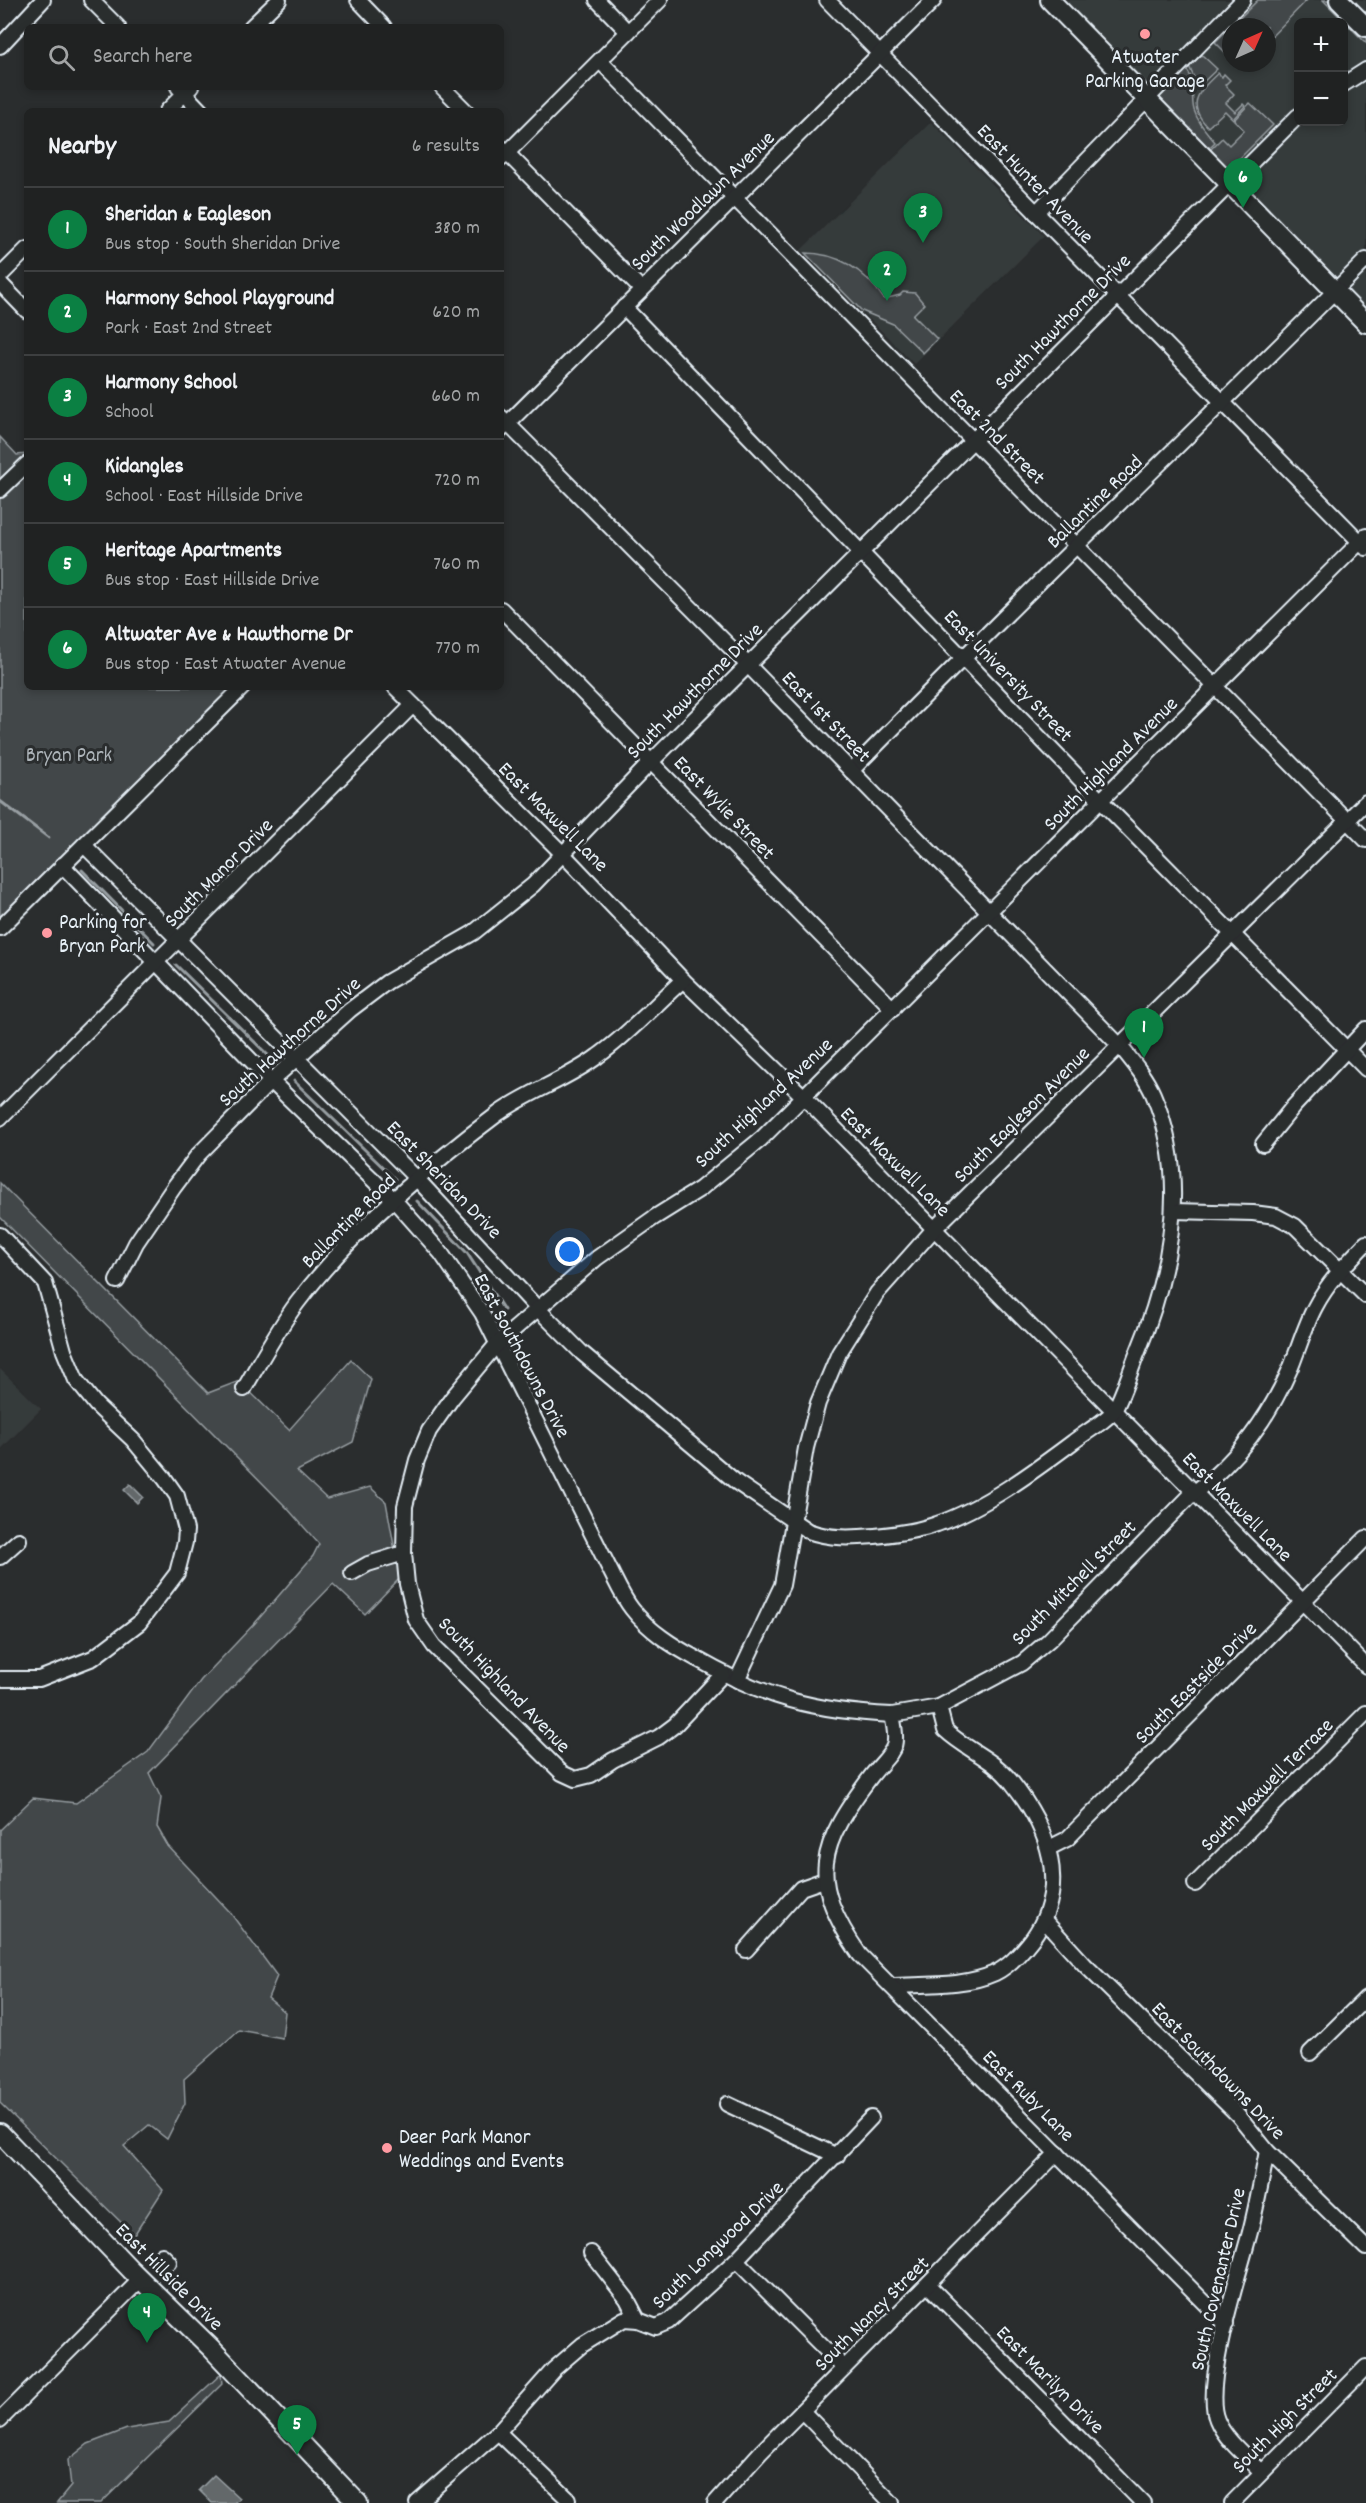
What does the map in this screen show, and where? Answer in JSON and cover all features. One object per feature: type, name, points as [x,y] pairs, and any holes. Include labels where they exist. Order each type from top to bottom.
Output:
[{"type":"main road","points":[[1050,0],[1366,323]]},
{"type":"main road","points":[[1339,0],[1366,27]]},
{"type":"main road","name":"East Hillside Drive","points":[[0,2133],[211,2348],[358,2503]]},
{"type":"street","points":[[0,46],[43,0]]},
{"type":"street","points":[[91,0],[115,24]]},
{"type":"street","points":[[254,24],[279,0]]},
{"type":"street","points":[[358,0],[381,24]]},
{"type":"street","points":[[597,0],[628,32]]},
{"type":"street","points":[[504,152],[600,61],[660,0]]},
{"type":"street","name":"East Hunter Avenue","points":[[827,0],[1223,404],[1364,542]]},
{"type":"street","name":"South Woodlawn Avenue","points":[[504,423],[934,0]]},
{"type":"street","points":[[1036,213],[1243,0]]},
{"type":"street","name":"East 2nd Street","points":[[600,61],[1366,840]]},
{"type":"street","points":[[1348,81],[1366,70]]},
{"type":"street","points":[[169,108],[184,90]]},
{"type":"street","points":[[186,90],[199,108]]},
{"type":"street","points":[[445,90],[463,108]]},
{"type":"street","name":"South Hawthorne Drive","points":[[117,1281],[136,1243],[198,1155],[271,1081],[350,1010],[387,982],[473,933],[500,914],[533,885],[651,762],[1116,295],[1294,121]]},
{"type":"street","points":[[504,154],[641,289]]},
{"type":"street","points":[[0,276],[24,252]]},
{"type":"street","name":"Ballantine Road","points":[[851,771],[1366,260]]},
{"type":"street","points":[[0,283],[24,308]]},
{"type":"street","name":"East University Street","points":[[624,307],[1101,801],[1366,1069]]},
{"type":"street","name":"East 1st Street","points":[[504,425],[749,666],[1120,1046],[1145,1079],[1159,1109],[1169,1148],[1173,1173],[1173,1210],[1167,1266],[1160,1293],[1114,1411]]},
{"type":"street","points":[[0,490],[24,467]]},
{"type":"street","name":"South Highland Avenue","points":[[723,1674],[675,1725],[659,1737],[613,1760],[591,1775],[575,1779],[568,1778],[548,1761],[434,1646],[420,1626],[410,1601],[404,1553],[405,1506],[417,1460],[429,1431],[452,1398],[497,1344],[537,1308],[597,1258],[700,1188],[761,1139],[1364,542]]},
{"type":"street","name":"East Wylie Street","points":[[504,612],[893,1009]]},
{"type":"street","points":[[0,928],[240,690]]},
{"type":"street","name":"East Maxwell Lane","points":[[398,690],[562,853],[683,980],[803,1096],[1366,1666]]},
{"type":"street","name":"South Manor Drive","points":[[0,1118],[413,705]]},
{"type":"street","name":"South Eagleson Avenue","points":[[737,1680],[782,1585],[806,1448],[818,1403],[839,1353],[877,1293],[934,1229],[1366,802]]},
{"type":"street","name":"East Sheridan Drive","points":[[84,845],[418,1180],[537,1308],[626,1392],[736,1482],[793,1522],[820,1535],[848,1538],[880,1535],[938,1524],[983,1502],[1037,1469],[1114,1411]]},
{"type":"street","name":"East Southdowns Drive","points":[[62,865],[271,1081],[394,1200],[452,1267],[482,1314],[606,1563],[631,1608],[664,1639],[723,1674],[770,1695],[838,1712],[892,1715]]},
{"type":"street","name":"Ballantine Road","points":[[244,1389],[298,1303],[342,1252],[394,1200],[456,1146],[518,1100],[597,1057],[683,980]]},
{"type":"street","points":[[1263,1144],[1293,1107],[1366,1029]]},
{"type":"street","points":[[1173,1210],[1276,1216],[1295,1226],[1366,1296]]},
{"type":"street","points":[[0,1235],[45,1283],[64,1352],[76,1380],[96,1405],[133,1440],[165,1479],[177,1497],[186,1530],[177,1573],[139,1623],[93,1658],[39,1680],[0,1679]]},
{"type":"street","name":"South Mitchell Street","points":[[892,1715],[939,1707],[1022,1664],[1049,1640],[1194,1492],[1203,1487],[1235,1455],[1266,1416],[1290,1368],[1314,1308],[1330,1282],[1366,1243]]},
{"type":"street","name":"South Eastside Drive","points":[[1049,1848],[1067,1839],[1304,1603],[1366,1538]]},
{"type":"street","points":[[0,1557],[19,1540]]},
{"type":"street","points":[[352,1573],[368,1564],[404,1553]]},
{"type":"street","points":[[891,1986],[961,1982],[994,1973],[1021,1953],[1044,1920],[1049,1907],[1052,1885],[1049,1848],[1037,1821],[1010,1779],[990,1760],[945,1730],[939,1707]]},
{"type":"street","name":"South Maxwell Terrace","points":[[1195,1884],[1366,1713]]},
{"type":"street","points":[[746,1950],[801,1888],[824,1880],[825,1858],[835,1833],[871,1776],[893,1750],[896,1741],[892,1715]]},
{"type":"street","name":"East Ruby Lane","points":[[824,1880],[830,1902],[860,1955],[1226,2324]]},
{"type":"street","name":"East Southdowns Drive","points":[[1044,1920],[1085,1965],[1238,2115],[1267,2151],[1366,2248]]},
{"type":"street","points":[[1310,2053],[1366,1998]]},
{"type":"street","points":[[728,2104],[837,2156]]},
{"type":"street","name":"South Longwood Drive","points":[[417,2503],[498,2432],[554,2369],[582,2345],[624,2319],[638,2320],[656,2327],[664,2325],[736,2260],[871,2118]]},
{"type":"street","name":"South Covenanter Drive","points":[[1262,2472],[1223,2432],[1216,2419],[1213,2400],[1226,2324],[1251,2228],[1267,2151]]},
{"type":"street","name":"South Nancy Street","points":[[715,2503],[844,2368],[1058,2153]]},
{"type":"street","points":[[591,2253],[627,2299],[638,2320]]},
{"type":"street","points":[[736,2260],[844,2368]]},
{"type":"street","points":[[0,2420],[141,2279]]},
{"type":"street","name":"East Marilyn Drive","points":[[928,2285],[1143,2503]]},
{"type":"street","name":"South High Street","points":[[1232,2503],[1366,2367]]},
{"type":"street","points":[[802,2411],[892,2503]]},
{"type":"street","points":[[498,2432],[568,2499]]},
{"type":"shaded area","points":[[1056,0],[1366,0],[1366,317]]},
{"type":"shaded area","points":[[931,122],[1044,236],[914,364],[801,250]]},
{"type":"shaded area","points":[[0,1369],[41,1409],[0,1450]]},
{"type":"shaded area","points":[[130,1484],[143,1497],[137,1503],[124,1490]]},
{"type":"shaded area","points":[[214,2475],[239,2498],[234,2503],[212,2503],[199,2490]]},
{"type":"green space","points":[[1258,0],[1307,0],[1276,32],[1276,18],[1240,18]]},
{"type":"green space","points":[[1323,0],[1328,0],[1346,18],[1341,18]]},
{"type":"green space","points":[[1348,19],[1366,37],[1366,43],[1348,25]]},
{"type":"green space","points":[[1222,35],[1222,49],[1215,42]]},
{"type":"green space","points":[[1202,55],[1217,69],[1198,87],[1189,66]]},
{"type":"green space","points":[[1186,69],[1191,79],[1196,115],[1215,142],[1207,150],[1157,98]]},
{"type":"green space","points":[[1218,73],[1222,77],[1224,74],[1230,80],[1225,85],[1234,94],[1226,103],[1235,112],[1243,104],[1245,106],[1233,119],[1225,111],[1208,127],[1197,111],[1197,98]]},
{"type":"green space","points":[[1250,103],[1273,125],[1228,170],[1209,151],[1222,138],[1229,145],[1244,130],[1234,120]]},
{"type":"green space","points":[[805,253],[829,256],[850,265],[877,289],[884,299],[903,292],[915,293],[924,304],[913,315],[937,339],[923,353],[893,324],[862,311]]},
{"type":"green space","name":"Bryan Park","points":[[0,437],[17,455],[24,454],[24,690],[230,690],[0,919]]},
{"type":"green space","points":[[0,1183],[208,1393],[239,1381],[289,1430],[351,1360],[371,1379],[353,1442],[297,1471],[327,1499],[370,1487],[386,1502],[400,1578],[365,1614],[333,1584],[149,1773],[161,1798],[157,1827],[168,1846],[229,1911],[277,1976],[268,1998],[285,2012],[282,2038],[239,2030],[184,2079],[185,2103],[167,2139],[149,2125],[124,2146],[163,2190],[134,2235],[0,2103],[0,1830],[33,1798],[76,1803],[148,1752],[201,1680],[255,1623],[313,1556],[319,1544],[287,1508],[0,1217]]},
{"type":"green space","points":[[221,2374],[222,2384],[101,2503],[57,2503],[71,2486],[68,2460],[88,2444],[127,2429],[169,2422]]},
{"type":"waterway","points":[[0,801],[49,838]]},
{"type":"waterway","points":[[82,870],[154,943]]},
{"type":"waterway","points":[[176,965],[273,1060]]},
{"type":"waterway","points":[[294,1081],[395,1179]]},
{"type":"waterway","points":[[417,1201],[467,1253],[504,1310]]},
{"type":"place","name":"Atwater Parking Garage","points":[[1145,34]]},
{"type":"place","name":"Altwater Ave & Hawthorne Dr","points":[[1243,208]]},
{"type":"place","name":"Harmony School","points":[[923,243]]},
{"type":"place","name":"Harmony School Playground","points":[[887,301]]},
{"type":"place","name":"Parking for Bryan Park","points":[[47,933]]},
{"type":"place","name":"Sheridan & Eagleson","points":[[1144,1058]]},
{"type":"place","name":"Deer Park Manor Weddings and Events","points":[[387,2148]]},
{"type":"place","name":"Kidangles","points":[[147,2343]]},
{"type":"place","name":"Heritage Apartments","points":[[297,2455]]}]
